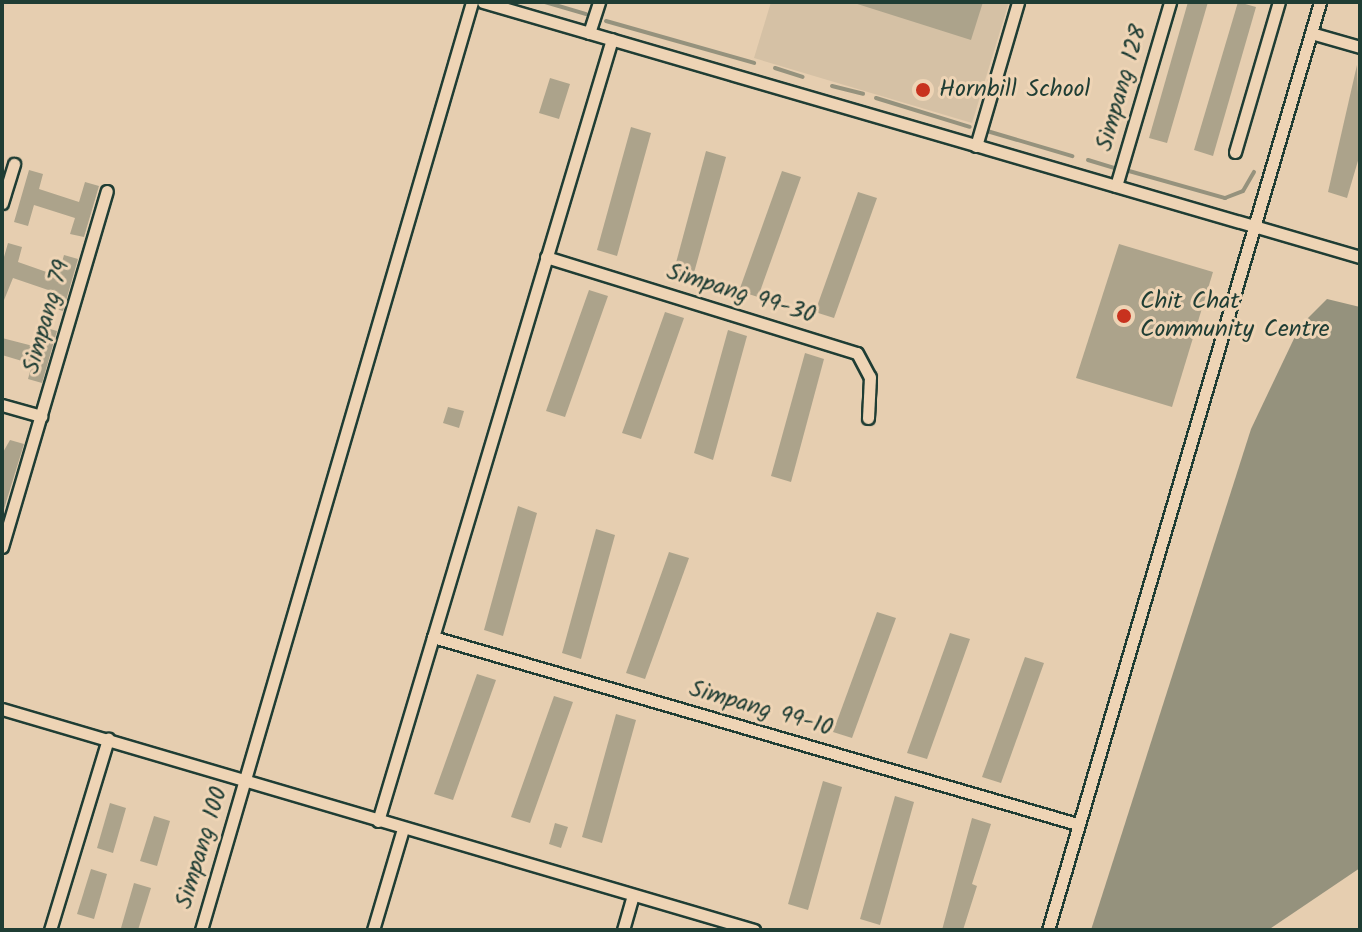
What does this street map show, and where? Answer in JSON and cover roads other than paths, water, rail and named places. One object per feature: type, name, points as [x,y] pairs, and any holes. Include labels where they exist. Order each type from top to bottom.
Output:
[{"type":"street","name":"Simpang 100","points":[[201,930],[472,2]]},
{"type":"street","points":[[483,2],[1360,257]]},
{"type":"street","points":[[589,33],[599,2]]},
{"type":"street","points":[[976,146],[1018,2]]},
{"type":"street","name":"Simpang 128","points":[[1116,186],[1170,2]]},
{"type":"street","points":[[1235,152],[1279,2]]},
{"type":"street","points":[[1048,930],[1252,224],[1320,2]]},
{"type":"street","points":[[1311,33],[1360,47]]},
{"type":"street","points":[[378,821],[612,39]]},
{"type":"street","points":[[2,203],[14,164]]},
{"type":"street","name":"Simpang 79","points":[[2,547],[107,191]]},
{"type":"street","name":"Simpang 99-30","points":[[546,257],[857,353],[870,377],[868,418]]},
{"type":"street","points":[[2,405],[41,416]]},
{"type":"street","name":"Simpang 99-10","points":[[433,637],[1077,824]]},
{"type":"street","points":[[2,709],[246,778],[403,829],[754,930]]},
{"type":"street","points":[[50,930],[108,739]]},
{"type":"street","points":[[373,930],[403,829]]},
{"type":"street","points":[[623,930],[633,895]]},
{"type":"waterway","points":[[545,2],[586,14]]},
{"type":"waterway","points":[[606,21],[754,63]]},
{"type":"waterway","points":[[775,68],[803,77]]},
{"type":"waterway","points":[[832,86],[863,94]]},
{"type":"waterway","points":[[876,98],[970,127]]},
{"type":"waterway","points":[[987,131],[1072,156]]},
{"type":"waterway","points":[[1088,160],[1115,168]]},
{"type":"waterway","points":[[1129,171],[1225,198],[1243,191],[1254,172]]},
{"type":"place","name":"Hornbill School","points":[[923,90]]},
{"type":"place","name":"Chit Chat Community Centre","points":[[1124,316]]}]
